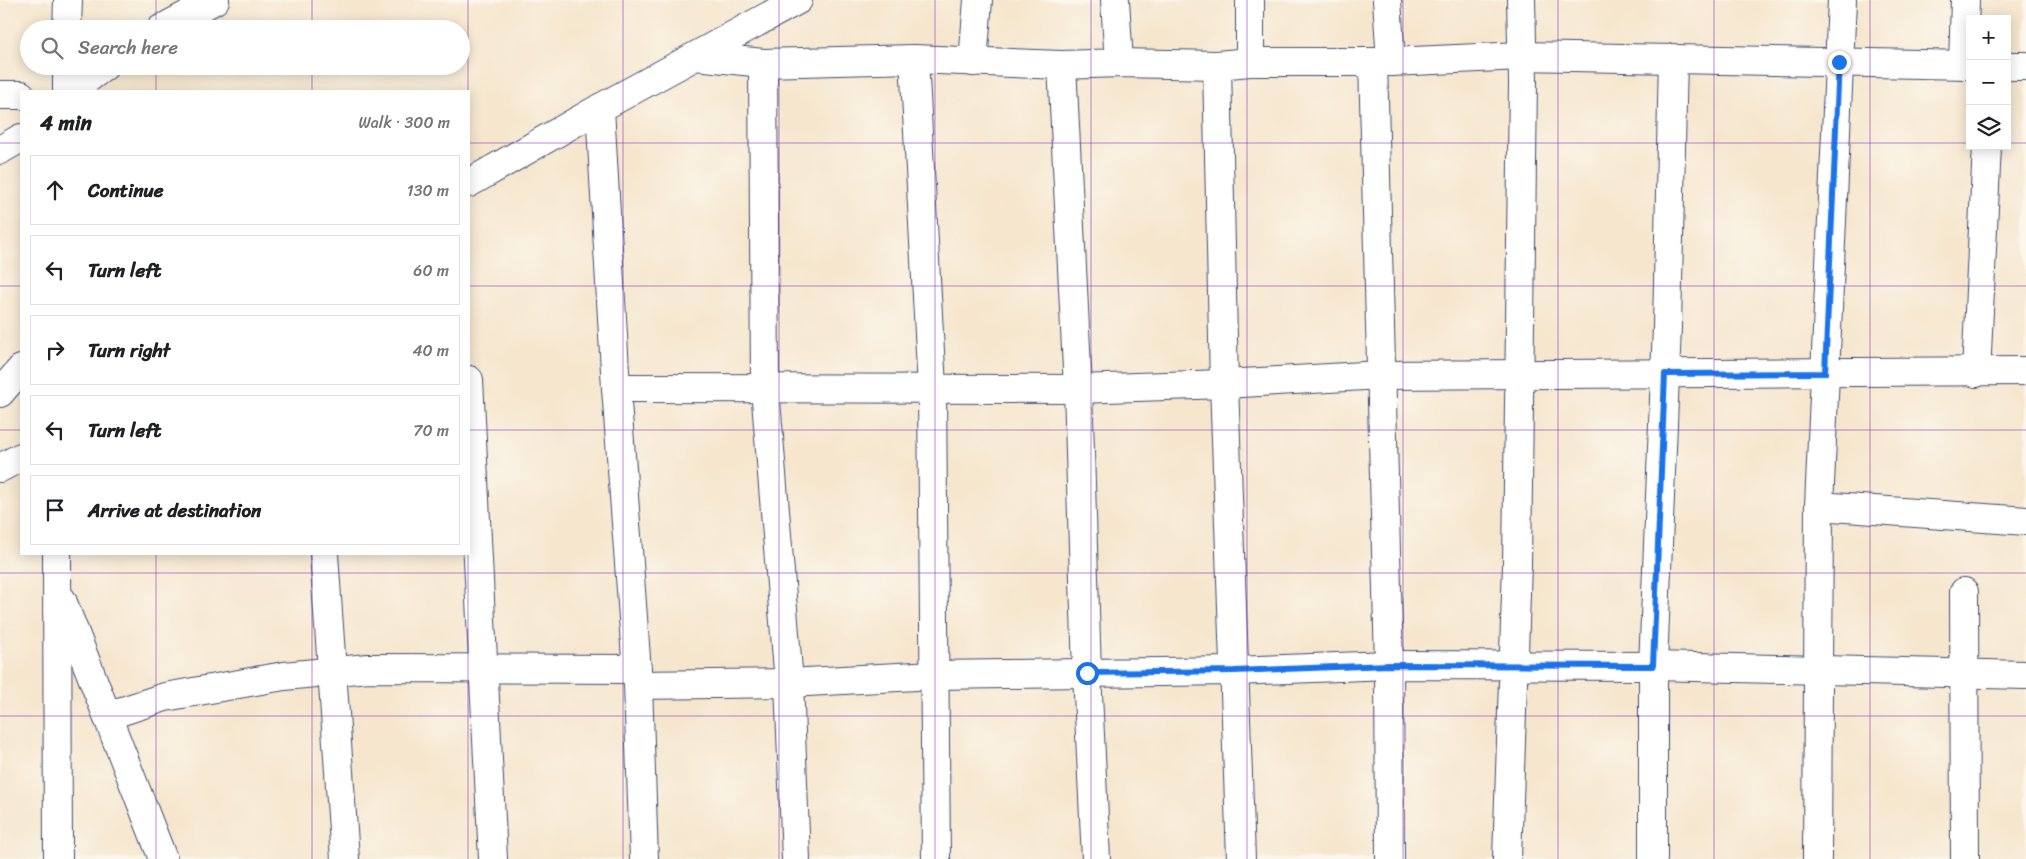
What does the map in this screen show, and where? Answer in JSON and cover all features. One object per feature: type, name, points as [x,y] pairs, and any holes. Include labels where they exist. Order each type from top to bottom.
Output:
[{"type":"street","points":[[68,0],[68,20]]},
{"type":"street","points":[[178,20],[215,0]]},
{"type":"street","points":[[470,181],[798,0]]},
{"type":"street","points":[[973,62],[978,0]]},
{"type":"street","points":[[1115,0],[1119,63]]},
{"type":"street","points":[[1250,0],[1250,62]]},
{"type":"street","points":[[1387,0],[1382,62],[1381,375],[1389,665],[1390,859]]},
{"type":"street","points":[[1508,859],[1514,665],[1519,375],[1521,0]]},
{"type":"street","points":[[1817,859],[1819,506],[1842,0]]},
{"type":"street","points":[[696,56],[763,63],[914,59],[1062,65],[1119,63],[1217,65],[1250,62],[1382,62],[1522,56],[1966,65],[1965,0]]},
{"type":"street","points":[[1654,859],[1653,666],[1665,374],[1673,58]]},
{"type":"street","points":[[914,59],[932,388],[936,859]]},
{"type":"street","points":[[763,63],[764,388],[789,684],[796,859]]},
{"type":"street","points":[[1062,65],[1078,389],[1087,673],[1096,859]]},
{"type":"street","points":[[1217,65],[1224,384],[1241,859]]},
{"type":"street","points":[[2011,66],[2026,66]]},
{"type":"street","points":[[67,75],[67,90]]},
{"type":"street","points":[[72,90],[93,75]]},
{"type":"street","points":[[0,95],[20,95]]},
{"type":"street","points":[[600,108],[616,388],[638,677],[644,859]]},
{"type":"street","points":[[0,150],[20,139]]},
{"type":"street","points":[[1976,373],[1987,150]]},
{"type":"street","points":[[0,393],[20,370]]},
{"type":"street","points":[[616,388],[1078,389],[1224,384],[1381,375],[2026,372]]},
{"type":"street","points":[[470,401],[493,859]]},
{"type":"street","points":[[0,468],[20,458]]},
{"type":"street","points":[[1819,506],[2026,521]]},
{"type":"street","points":[[57,555],[58,859]]},
{"type":"street","points":[[324,555],[345,859]]},
{"type":"street","points":[[56,585],[163,859]]},
{"type":"street","points":[[1964,592],[1965,859]]},
{"type":"street","points":[[108,716],[165,697],[284,676],[368,668],[483,669],[789,684],[934,675],[1234,671],[1389,665],[1653,666],[2026,675]]},
{"type":"route","points":[[1087,673],[1234,671],[1389,665],[1653,666],[1665,374],[1825,373],[1839,62]]}]
